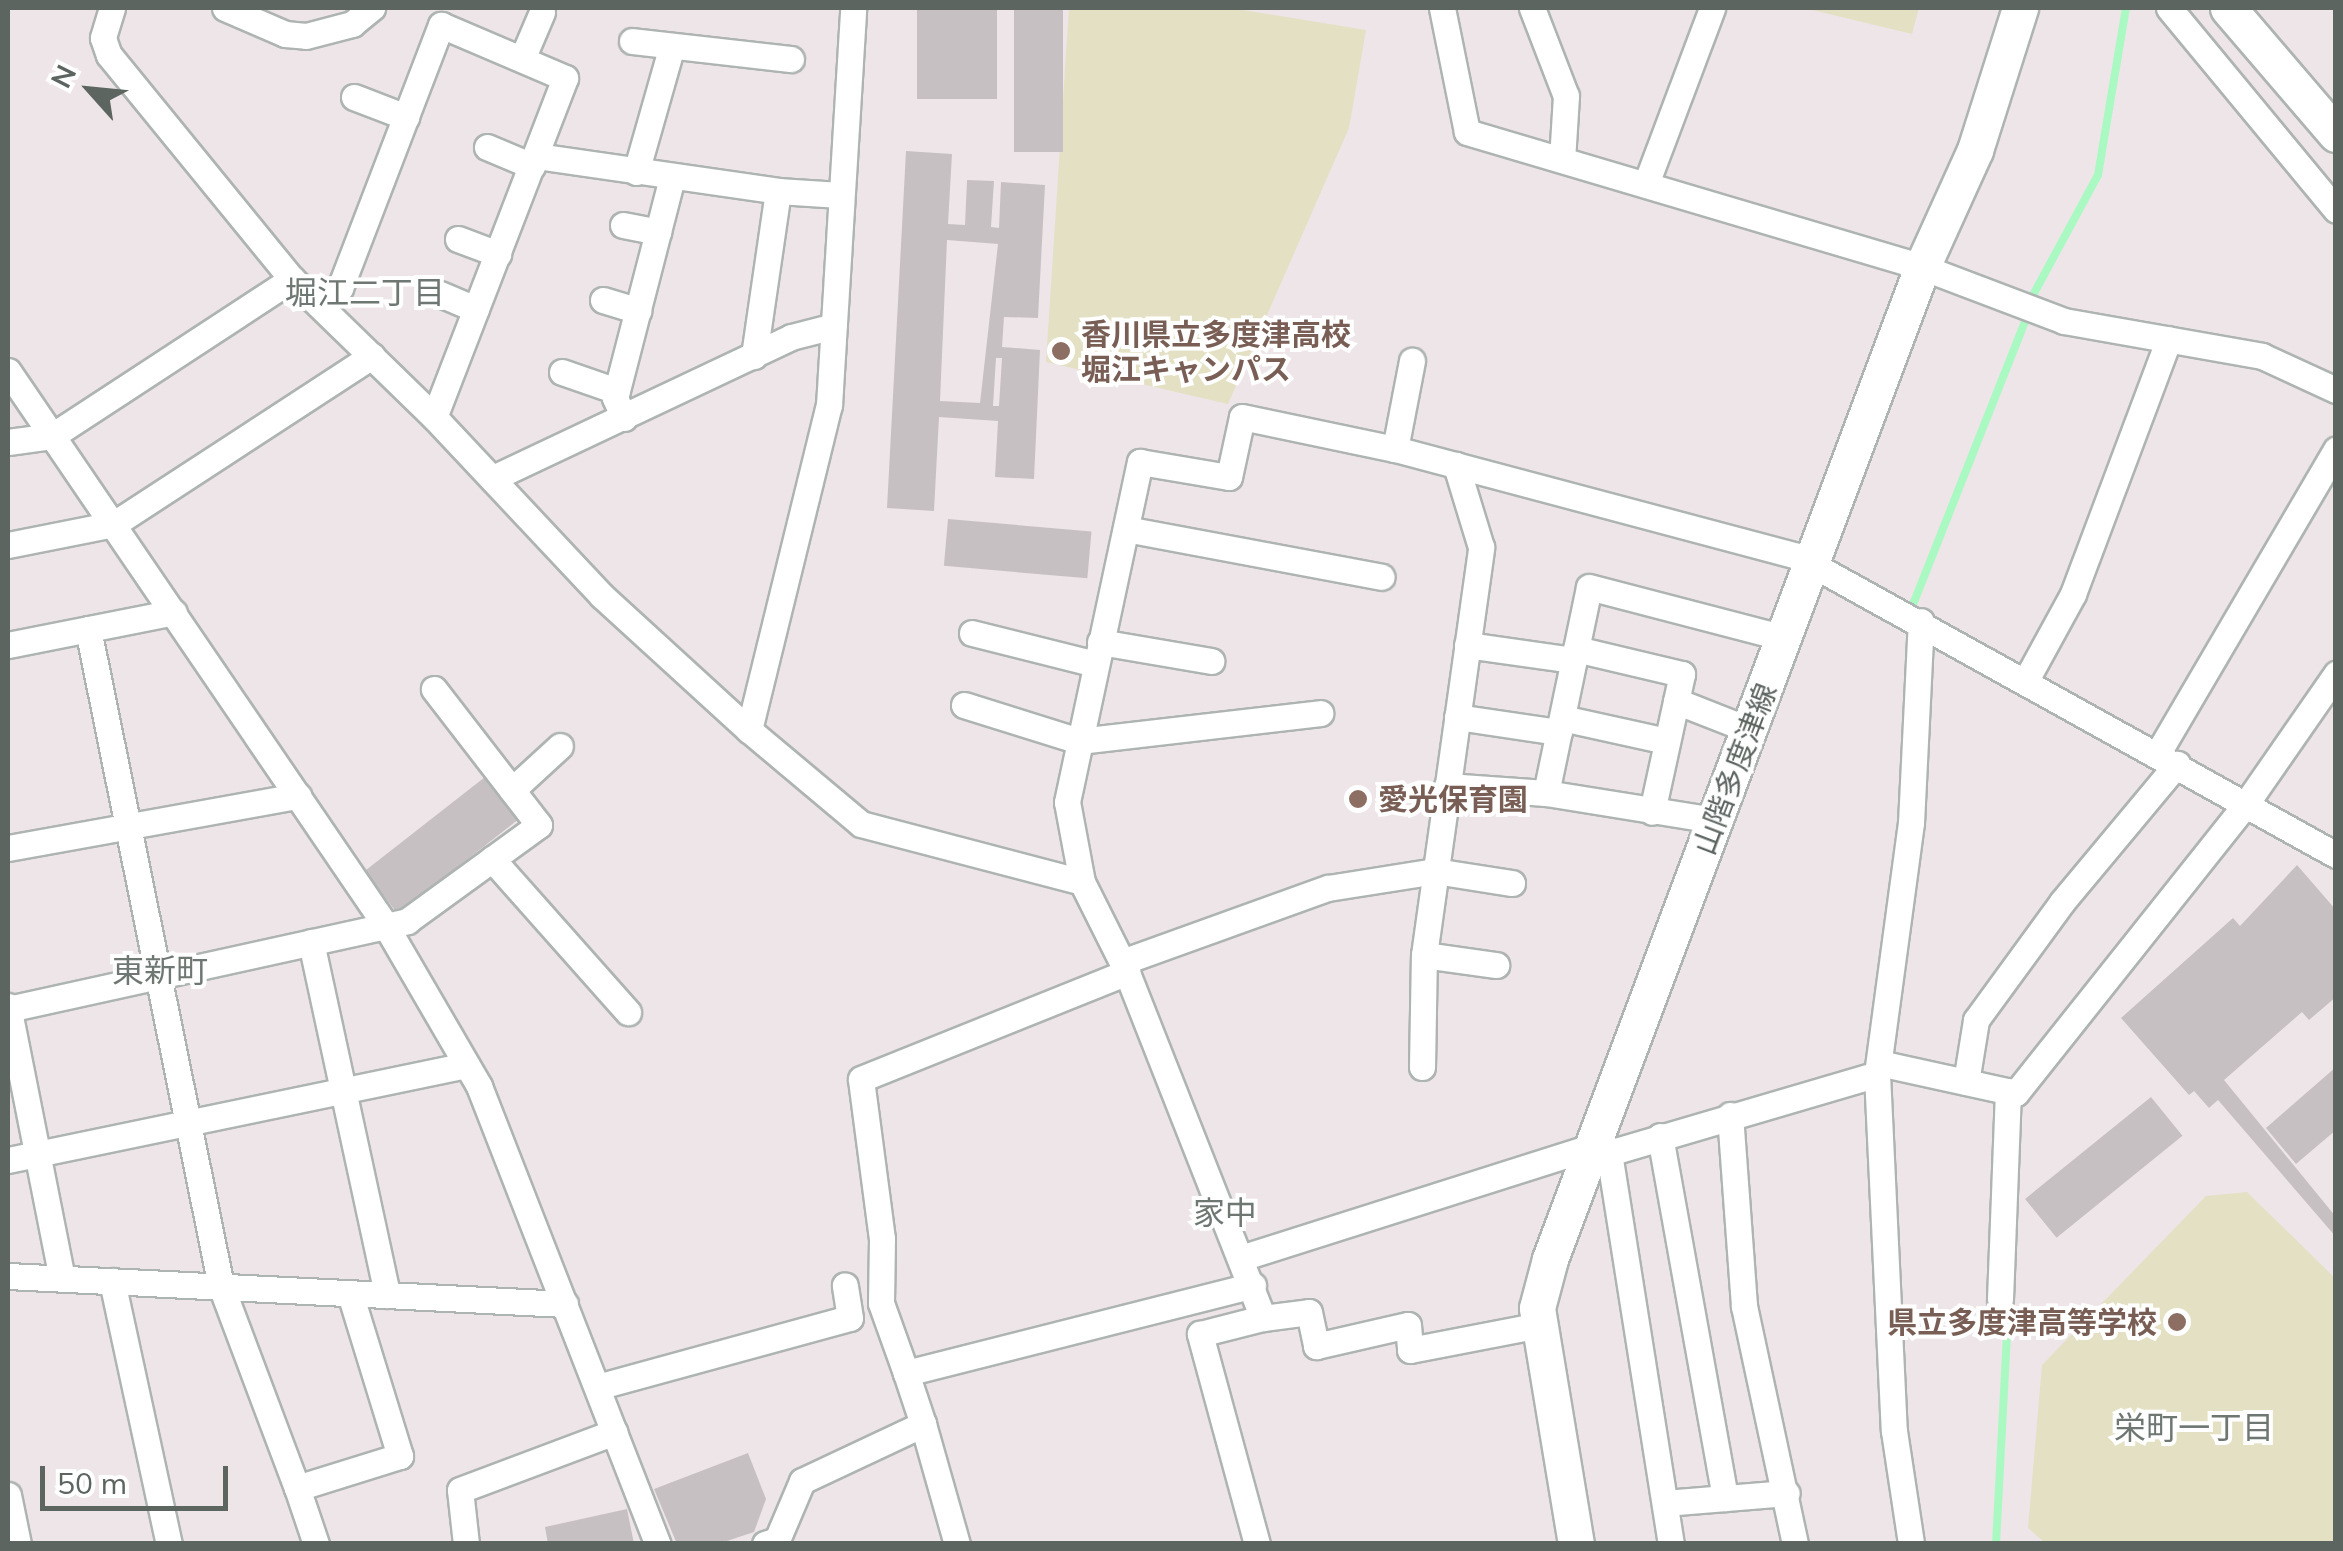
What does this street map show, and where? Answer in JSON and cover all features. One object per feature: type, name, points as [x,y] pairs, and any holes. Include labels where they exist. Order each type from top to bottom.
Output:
[{"type":"main road","name":"山階多度津線","points":[[1576,1544],[1537,1308],[1550,1259],[1599,1150],[1715,820],[1922,267],[1975,150],[2020,8]]},
{"type":"main road","points":[[2228,8],[2336,134]]},
{"type":"street","points":[[112,8],[102,38],[108,55],[292,280],[324,306],[434,417],[602,596],[748,730],[861,824],[1082,882]]},
{"type":"street","points":[[225,8],[285,34],[306,36],[352,24],[372,8]]},
{"type":"street","points":[[748,730],[829,405],[852,8]]},
{"type":"street","points":[[1442,8],[1467,132],[1922,267],[2064,322],[2262,356],[2336,390]]},
{"type":"street","points":[[1532,8],[1566,96],[1562,159]]},
{"type":"street","points":[[1646,184],[1712,8]]},
{"type":"street","points":[[2169,8],[2336,210]]},
{"type":"street","points":[[522,59],[542,12]]},
{"type":"street","points":[[324,306],[340,288],[444,16],[565,78],[434,417]]},
{"type":"street","points":[[632,42],[791,59]]},
{"type":"street","points":[[636,172],[672,46]]},
{"type":"street","points":[[354,97],[406,116]]},
{"type":"street","points":[[487,147],[534,161],[840,195]]},
{"type":"street","points":[[624,418],[617,391],[672,178]]},
{"type":"street","points":[[754,356],[778,191]]},
{"type":"street","points":[[623,224],[658,232]]},
{"type":"street","points":[[458,239],[498,254]]},
{"type":"street","points":[[8,442],[52,436],[292,280]]},
{"type":"street","points":[[440,294],[476,309]]},
{"type":"street","points":[[603,300],[638,311]]},
{"type":"street","points":[[493,478],[754,356],[834,326]]},
{"type":"street","points":[[2026,680],[2073,594],[2168,340]]},
{"type":"street","points":[[8,545],[114,524],[372,356]]},
{"type":"street","points":[[1395,449],[1412,362]]},
{"type":"street","points":[[8,372],[386,926],[466,1065],[658,1544]]},
{"type":"street","points":[[562,372],[617,391]]},
{"type":"street","points":[[1264,1318],[1244,1257],[1124,967],[1082,882],[1067,802],[1140,462],[1229,477],[1242,418],[1395,449],[1797,556],[1920,620],[2336,855]]},
{"type":"street","points":[[1966,1082],[1976,1020],[2167,759],[2336,449]]},
{"type":"street","points":[[1422,1067],[1424,955],[1480,548],[1456,466]]},
{"type":"street","points":[[1126,530],[1382,577]]},
{"type":"street","points":[[1546,793],[1589,586],[1785,638]]},
{"type":"street","points":[[8,645],[174,612]]},
{"type":"street","points":[[1911,1544],[1894,1431],[1878,1069],[1911,823],[1920,620]]},
{"type":"street","points":[[88,629],[221,1286],[316,1544]]},
{"type":"street","points":[[972,633],[1098,653],[1210,661]]},
{"type":"street","points":[[1468,645],[1575,654],[1682,674],[1652,812]]},
{"type":"street","points":[[1244,1257],[1878,1069],[2016,1093],[2244,805],[2336,674]]},
{"type":"street","points":[[62,1278],[8,1008],[407,921],[539,824],[434,690]]},
{"type":"street","points":[[1676,701],[1750,730]]},
{"type":"street","points":[[964,705],[1079,741],[1320,713]]},
{"type":"street","points":[[1458,717],[1560,725],[1667,741]]},
{"type":"street","points":[[512,790],[560,746]]},
{"type":"street","points":[[1447,786],[1546,793],[1715,820]]},
{"type":"street","points":[[8,848],[298,796]]},
{"type":"street","points":[[492,859],[628,1012]]},
{"type":"street","points":[[957,1544],[923,1424],[881,1303],[882,1240],[862,1078],[1124,967],[1328,888],[1436,871],[1512,882]]},
{"type":"street","points":[[311,942],[387,1295]]},
{"type":"street","points":[[1424,955],[1496,965]]},
{"type":"street","points":[[8,1160],[466,1065]]},
{"type":"street","points":[[2000,1299],[2008,1091]]},
{"type":"street","points":[[1730,1115],[1744,1306],[1795,1544]]},
{"type":"street","points":[[1660,1136],[1724,1498]]},
{"type":"street","points":[[1599,1150],[1672,1544]]},
{"type":"street","points":[[8,1276],[564,1304]]},
{"type":"street","points":[[112,1281],[169,1544]]},
{"type":"street","points":[[906,1373],[1253,1284]]},
{"type":"street","points":[[596,1387],[850,1318],[845,1286]]},
{"type":"street","points":[[298,1488],[400,1456],[350,1293]]},
{"type":"street","points":[[1257,1544],[1200,1334],[1264,1318],[1309,1312],[1316,1346],[1408,1325],[1410,1350],[1540,1325]]},
{"type":"street","points":[[765,1544],[776,1540],[802,1482],[923,1424]]},
{"type":"street","points":[[466,1544],[460,1490],[614,1432]]},
{"type":"street","points":[[1665,1503],[1787,1493]]},
{"type":"street","points":[[8,1495],[18,1544]]},
{"type":"shaded area","points":[[1069,8],[1231,8],[1366,30],[1349,128],[1228,404],[1046,362]]},
{"type":"shaded area","points":[[1804,8],[1919,8],[1912,34]]},
{"type":"shaded area","points":[[2247,1192],[2335,1278],[2335,1543],[2045,1543],[2028,1528],[2042,1365],[2206,1196]]},
{"type":"building","points":[[917,8],[997,8],[997,99],[917,99]]},
{"type":"building","points":[[1014,8],[1063,8],[1063,152],[1014,152]]},
{"type":"building","points":[[906,151],[952,154],[948,224],[965,225],[967,180],[994,181],[991,227],[999,228],[1001,182],[1045,185],[1038,318],[1004,317],[1002,347],[1040,350],[1034,479],[995,477],[998,421],[939,417],[934,511],[887,508]],"holes":[[[947,240],[998,244],[980,403],[940,401]],[[996,358],[1002,358],[999,406],[993,406]]]},
{"type":"building","points":[[948,519],[1091,532],[1087,578],[944,566]]},
{"type":"building","points":[[485,777],[518,820],[398,914],[364,871]]},
{"type":"building","points":[[2297,865],[2336,910],[2336,997],[2309,1020],[2302,1012],[2224,1080],[2336,1217],[2336,1237],[2218,1100],[2209,1108],[2194,1091],[2189,1095],[2121,1018],[2233,918],[2240,926]]},
{"type":"building","points":[[2336,1067],[2336,1130],[2296,1164],[2266,1128]]},
{"type":"building","points":[[2151,1097],[2182,1136],[2057,1238],[2025,1199]]},
{"type":"building","points":[[748,1453],[766,1499],[754,1532],[718,1544],[677,1544],[654,1489]]},
{"type":"building","points":[[627,1509],[634,1544],[548,1544],[545,1527]]},
{"type":"waterway","points":[[2032,297],[2098,175],[2126,8]]},
{"type":"waterway","points":[[1912,607],[2027,316]]},
{"type":"waterway","points":[[1996,1544],[2009,1300]]},
{"type":"place","name":"香川県立多度津高校 堀江キャンパス","points":[[1061,351]]},
{"type":"place","name":"愛光保育園","points":[[1358,799]]},
{"type":"place","name":"県立多度津高等学校","points":[[2177,1322]]},
{"type":"district","name":"堀江二丁目","points":[[365,292]]},
{"type":"district","name":"東新町","points":[[160,970]]},
{"type":"district","name":"家中","points":[[1225,1212]]},
{"type":"district","name":"栄町一丁目","points":[[2194,1427]]}]
